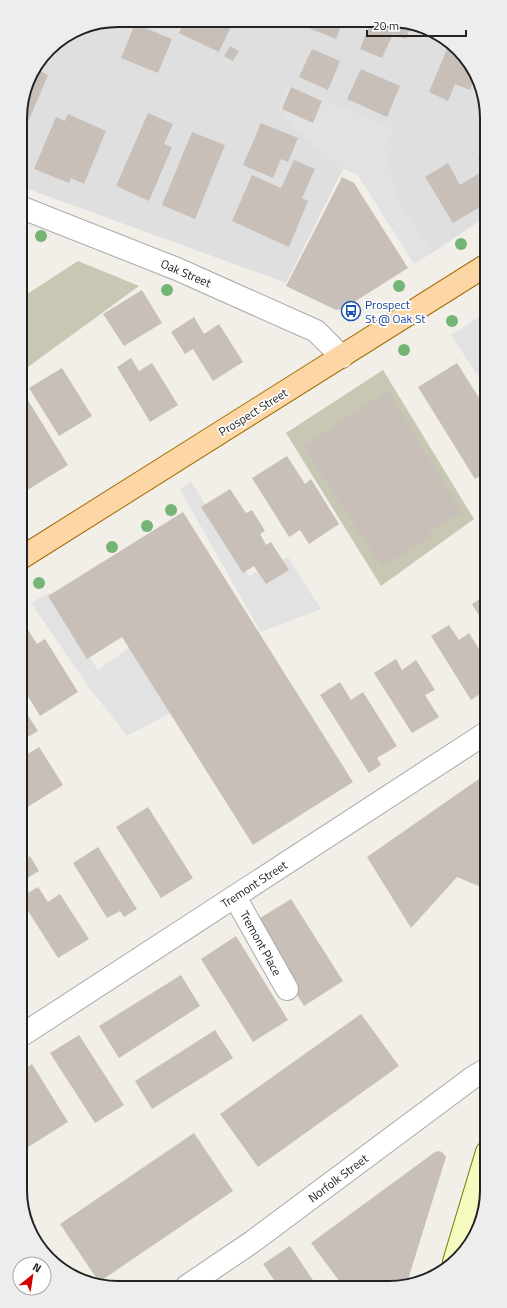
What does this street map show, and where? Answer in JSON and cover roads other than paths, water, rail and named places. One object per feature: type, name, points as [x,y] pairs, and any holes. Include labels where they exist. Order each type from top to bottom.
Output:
[{"type":"main road","name":"Prospect Street","points":[[27,554],[480,269]]},
{"type":"main road","points":[[458,1249],[480,1175]]},
{"type":"street","name":"Oak Street","points":[[27,210],[177,269],[316,331],[342,357]]},
{"type":"street","name":"Tremont Street","points":[[27,1032],[480,737]]},
{"type":"street","name":"Tremont Place","points":[[235,897],[287,989]]},
{"type":"street","name":"Norfolk Street","points":[[194,1281],[252,1242],[480,1073]]},
{"type":"place","name":"Prospect St @ Oak St","points":[[351,311]]}]
